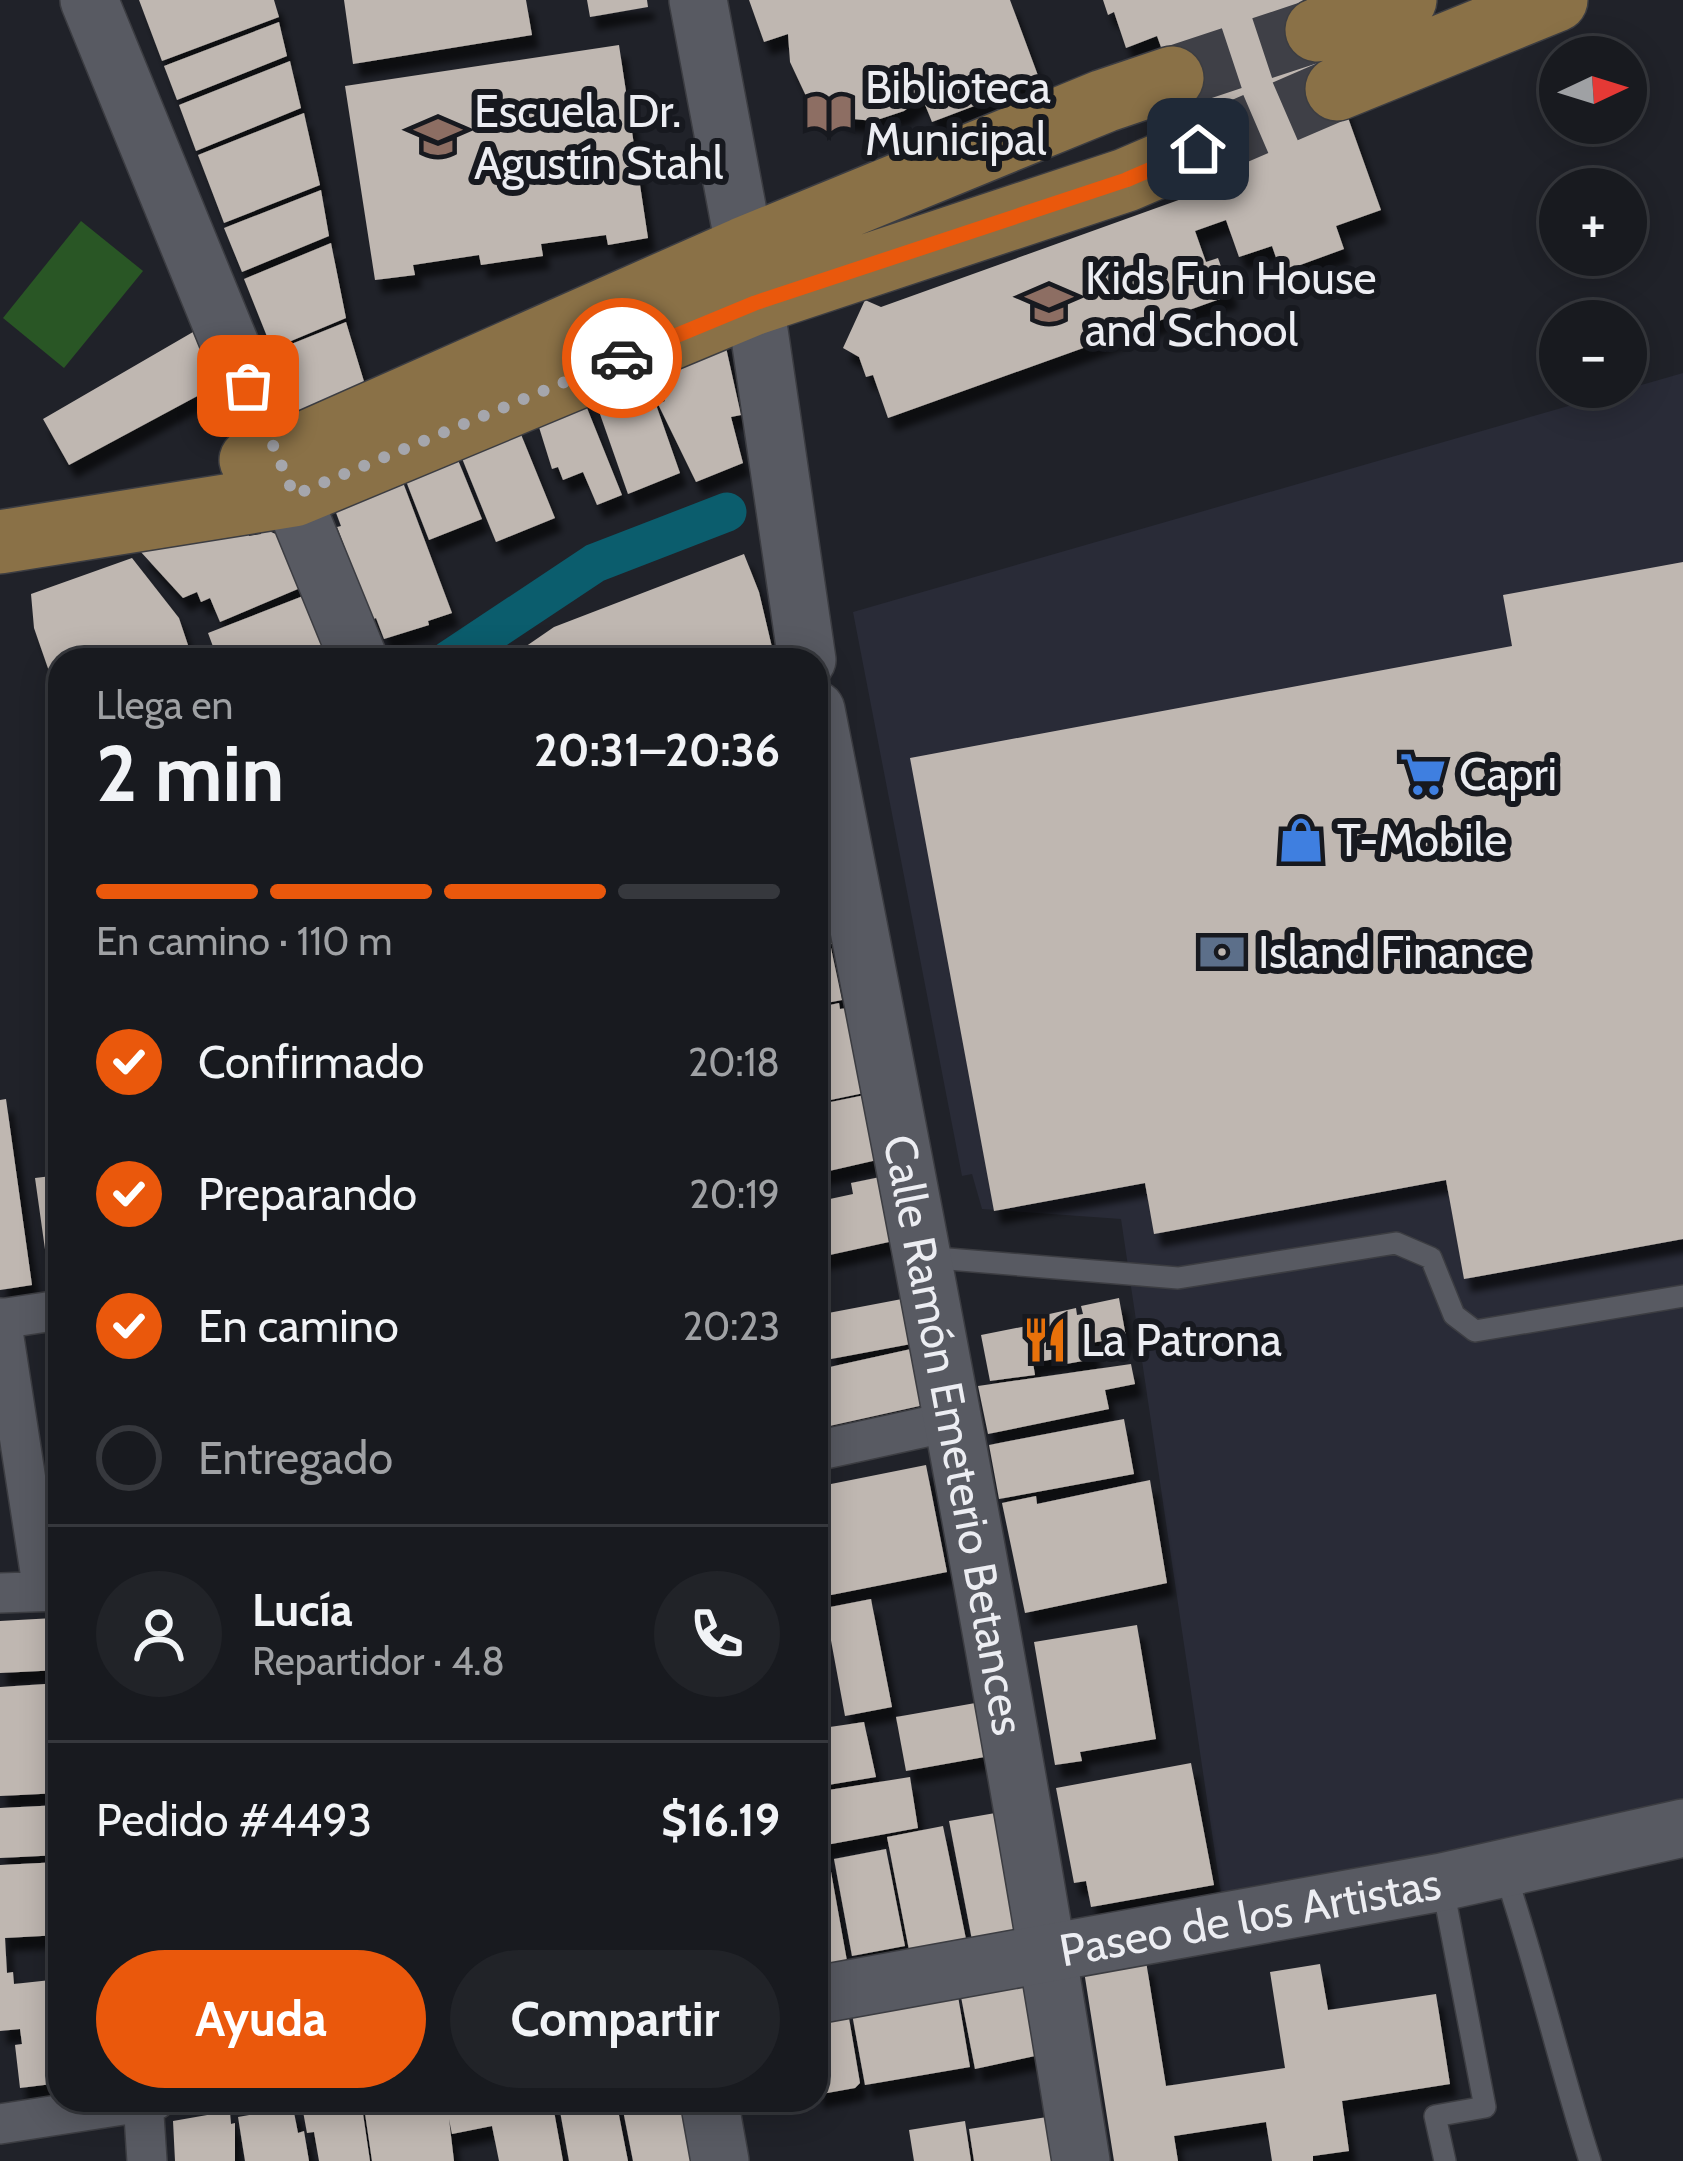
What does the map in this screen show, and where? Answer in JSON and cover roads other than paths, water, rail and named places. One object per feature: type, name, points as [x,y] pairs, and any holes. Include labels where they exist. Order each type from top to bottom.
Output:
[{"type":"main road","points":[[1317,30],[1405,0]]},
{"type":"main road","points":[[1337,89],[1556,0]]},
{"type":"main road","points":[[0,542],[285,476],[749,276],[1104,101],[1164,81],[1191,152],[1126,180],[749,276]]},
{"type":"main road","points":[[0,501],[285,476]]},
{"type":"street","points":[[89,0],[354,646]]},
{"type":"street","points":[[698,0],[749,276],[805,648]]},
{"type":"street","name":"Calle Ramón Emeterio Betances","points":[[828,771],[953,1420],[1081,2161]]},
{"type":"street","points":[[48,1312],[0,1318],[48,1570]]},
{"type":"street","points":[[828,1448],[953,1420]]},
{"type":"street","points":[[0,1594],[48,1591]]},
{"type":"street","name":"Paseo de los Artistas","points":[[828,1993],[1442,1882],[1683,1828]]},
{"type":"street","points":[[0,2124],[77,2112]]},
{"type":"street","points":[[147,2112],[147,2161]]},
{"type":"street","points":[[712,2112],[720,2161]]},
{"type":"lane","points":[[923,1257],[1178,1278],[1396,1243],[1431,1258],[1454,1315],[1475,1331],[1683,1296]]},
{"type":"lane","points":[[1504,1869],[1590,2161]]},
{"type":"lane","points":[[1442,1882],[1485,2107],[1435,2116],[1445,2161]]},
{"type":"waterway","points":[[467,648],[595,563],[727,512]]},
{"type":"tunnel","points":[[1172,78],[1317,30]]},
{"type":"tunnel","points":[[1198,149],[1337,89]]},
{"type":"place","name":"Biblioteca Municipal","points":[[829,113]]},
{"type":"place","name":"Escuela Dr. Agustín Stahl","points":[[438,137]]},
{"type":"place","name":"Kids Fun House and School","points":[[1049,304]]},
{"type":"place","name":"Capri","points":[[1423,774]]},
{"type":"place","name":"T-Mobile","points":[[1301,840]]},
{"type":"place","name":"Island Finance","points":[[1222,952]]},
{"type":"place","name":"La Patrona","points":[[1045,1340]]}]
